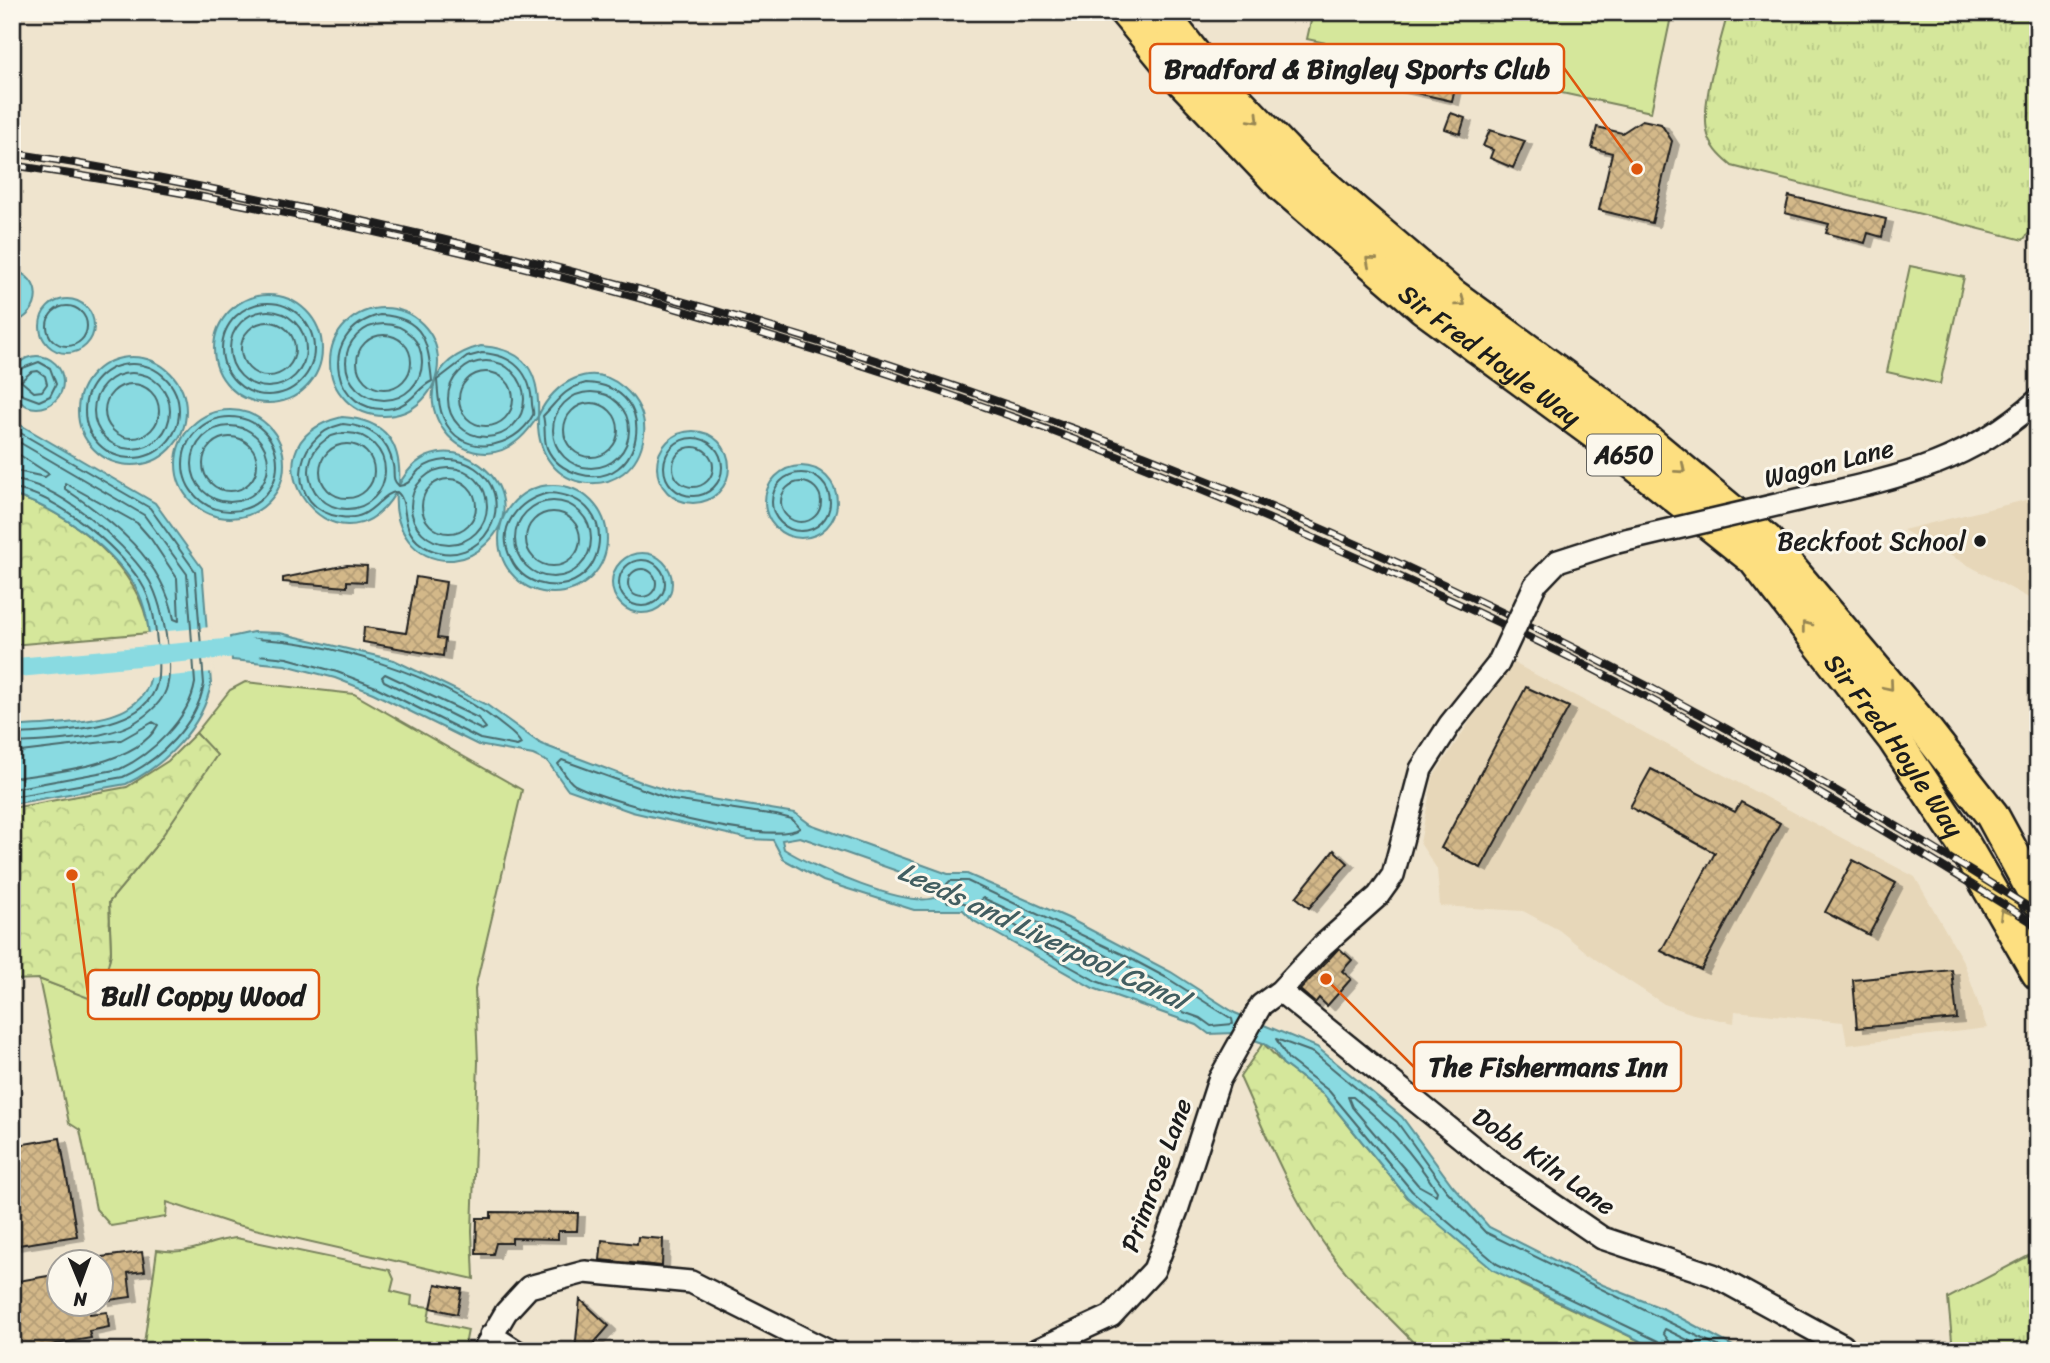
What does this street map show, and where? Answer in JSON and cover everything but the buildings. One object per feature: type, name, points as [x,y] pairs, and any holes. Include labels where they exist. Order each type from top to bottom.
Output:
[{"type":"highway","name":"Sir Fred Hoyle Way","points":[[1126,12],[1183,81],[1284,187],[1423,307],[1610,444],[1754,559],[1894,739],[1963,843],[2038,973]]},
{"type":"highway","name":"Sir Fred Hoyle Way","points":[[1161,12],[1198,60],[1295,161],[1452,295],[1616,415],[1766,540],[1921,724],[1992,816],[2038,900]]},
{"type":"street","name":"Wagon Lane","points":[[1280,991],[1322,946],[1378,896],[1393,875],[1421,769],[1450,724],[1498,664],[1535,584],[1558,561],[1617,542],[1880,481],[1955,456],[1976,447],[2038,400]]},
{"type":"street","name":"Primrose Lane","points":[[1035,1351],[1111,1316],[1154,1270],[1177,1210],[1219,1080],[1242,1044],[1261,1005],[1280,991]]},
{"type":"street","name":"Dobb Kiln Lane","points":[[1280,991],[1492,1162],[1602,1238],[1713,1275],[1843,1346]]},
{"type":"street","points":[[516,1351],[487,1343],[506,1312],[529,1287],[585,1272],[691,1282],[828,1351]]},
{"type":"shaded area","name":"Beckfoot School","points":[[2038,497],[2038,603],[1903,530],[1956,517]]},
{"type":"shaded area","points":[[1510,661],[1915,877],[1964,963],[1987,1028],[1847,1045],[1843,1022],[1735,1011],[1734,1023],[1693,1014],[1664,1004],[1595,959],[1559,930],[1523,911],[1440,906],[1437,869],[1420,843],[1433,777]]},
{"type":"green space","points":[[1313,12],[1672,12],[1651,112],[1307,39]]},
{"type":"green space","points":[[1728,12],[2038,12],[2038,223],[2023,240],[1732,166],[1710,141],[1706,118],[1712,72]]},
{"type":"green space","points":[[1910,266],[1964,277],[1940,384],[1887,372]]},
{"type":"green space","points":[[12,495],[57,514],[100,546],[133,587],[144,610],[149,633],[12,645]]},
{"type":"green space","points":[[245,682],[354,694],[522,790],[475,989],[478,1062],[472,1231],[474,1279],[233,1224],[167,1202],[166,1217],[111,1226],[96,1209],[80,1130],[69,1123],[39,979],[99,1001],[111,953],[109,902],[154,848],[216,755],[196,733],[230,690]]},
{"type":"green space","points":[[196,733],[217,755],[154,848],[109,902],[111,953],[99,1002],[39,979],[12,980],[12,808],[127,787],[168,761]]},
{"type":"green space","points":[[1263,1043],[1283,1064],[1324,1095],[1407,1197],[1521,1285],[1661,1351],[1410,1351],[1412,1341],[1331,1254],[1298,1202],[1240,1077]]},
{"type":"green space","points":[[236,1238],[390,1270],[394,1279],[391,1291],[412,1296],[411,1305],[430,1307],[428,1321],[468,1330],[464,1351],[143,1351],[157,1250],[191,1250]]},
{"type":"green space","points":[[2038,1251],[2038,1351],[1953,1351],[1948,1298]]},
{"type":"water","points":[[12,270],[30,280],[36,296],[30,312],[13,323]]},
{"type":"water","points":[[268,295],[298,304],[306,311],[313,319],[322,349],[313,379],[306,387],[298,394],[268,403],[238,394],[230,387],[223,379],[214,349],[223,319],[230,311],[238,304]]},
{"type":"water","points":[[67,299],[86,307],[94,326],[86,345],[67,353],[48,345],[40,326],[48,307]]},
{"type":"water","points":[[384,308],[405,313],[422,324],[433,341],[438,362],[433,383],[422,400],[405,411],[384,416],[363,411],[346,400],[335,383],[330,362],[335,341],[346,324],[363,313]]},
{"type":"water","points":[[481,346],[510,352],[520,358],[533,376],[538,401],[538,416],[513,444],[487,453],[463,447],[444,431],[434,408],[434,384],[449,362]]},
{"type":"water","points":[[37,356],[56,363],[63,382],[56,401],[37,408],[18,401],[11,382],[18,363]]},
{"type":"water","points":[[132,357],[162,366],[170,373],[177,381],[186,411],[177,441],[170,449],[162,456],[132,465],[102,456],[94,449],[87,441],[78,411],[87,381],[94,373],[102,366]]},
{"type":"water","points":[[586,375],[598,376],[624,388],[633,398],[642,415],[644,435],[637,457],[623,473],[605,481],[586,483],[567,477],[552,464],[541,444],[538,416],[553,394],[563,385]]},
{"type":"water","points":[[230,410],[251,415],[268,426],[279,443],[284,464],[279,485],[268,502],[251,513],[230,518],[209,513],[192,502],[181,485],[176,464],[181,443],[192,426],[209,415]]},
{"type":"water","points":[[342,417],[370,423],[388,436],[398,457],[399,485],[417,463],[438,453],[460,455],[480,465],[495,481],[503,501],[501,523],[486,544],[471,555],[453,560],[427,555],[408,540],[402,530],[396,492],[372,518],[347,525],[324,518],[305,501],[295,478],[295,454],[310,432]]},
{"type":"water","points":[[12,420],[155,503],[202,568],[211,684],[207,700],[191,730],[167,756],[140,776],[126,784],[12,804],[12,727],[104,717],[128,708],[146,691],[151,663],[145,610],[135,586],[124,571],[81,530],[47,509],[12,495]]},
{"type":"water","points":[[693,431],[713,437],[723,447],[729,467],[723,487],[713,497],[693,503],[673,497],[663,487],[657,467],[663,447],[673,437]]},
{"type":"water","points":[[801,466],[821,472],[831,482],[837,502],[831,522],[821,532],[801,538],[781,532],[771,522],[765,502],[771,482],[781,472]]},
{"type":"water","points":[[553,485],[583,494],[591,501],[598,509],[607,539],[598,569],[591,577],[583,584],[553,593],[523,584],[515,577],[508,569],[499,539],[508,509],[515,501],[523,494]]},
{"type":"water","points":[[642,553],[663,562],[672,583],[663,604],[642,613],[621,604],[612,583],[621,562]]},
{"type":"water","points":[[253,632],[280,633],[394,660],[487,705],[541,744],[675,793],[795,813],[810,824],[948,874],[967,874],[1068,918],[1171,972],[1235,1013],[1317,1047],[1402,1117],[1452,1185],[1489,1227],[1603,1285],[1664,1309],[1742,1351],[1661,1351],[1493,1270],[1407,1197],[1324,1095],[1283,1064],[1274,1050],[1263,1043],[1234,1033],[1209,1034],[1197,1025],[1093,988],[974,921],[963,910],[914,910],[823,881],[783,859],[773,840],[749,839],[632,812],[567,789],[548,762],[533,755],[478,745],[373,693],[335,678],[285,665],[232,660],[230,637]],"holes":[[[800,837],[940,886],[939,896],[926,899],[885,893],[797,857],[784,849],[782,840]]]},
{"type":"pier","points":[[211,627],[214,672],[149,678],[146,633]]},
{"type":"waterway","name":"Leeds and Liverpool Canal","points":[[12,668],[255,648]]},
{"type":"railway","points":[[12,153],[234,193],[507,255],[784,331],[1056,422],[1323,529],[1529,625],[1678,702],[1824,783],[2038,913]]},
{"type":"railway","points":[[12,165],[283,213],[554,275],[821,352],[1081,442],[1219,497],[1354,556],[1597,671],[1747,751],[2038,926]]},
{"type":"place","name":"Bradford & Bingley Sports Club","points":[[1637,169]]},
{"type":"place","name":"Beckfoot School","points":[[1980,541]]},
{"type":"place","name":"Bull Coppy Wood","points":[[72,875]]},
{"type":"place","name":"The Fishermans Inn","points":[[1326,979]]}]
